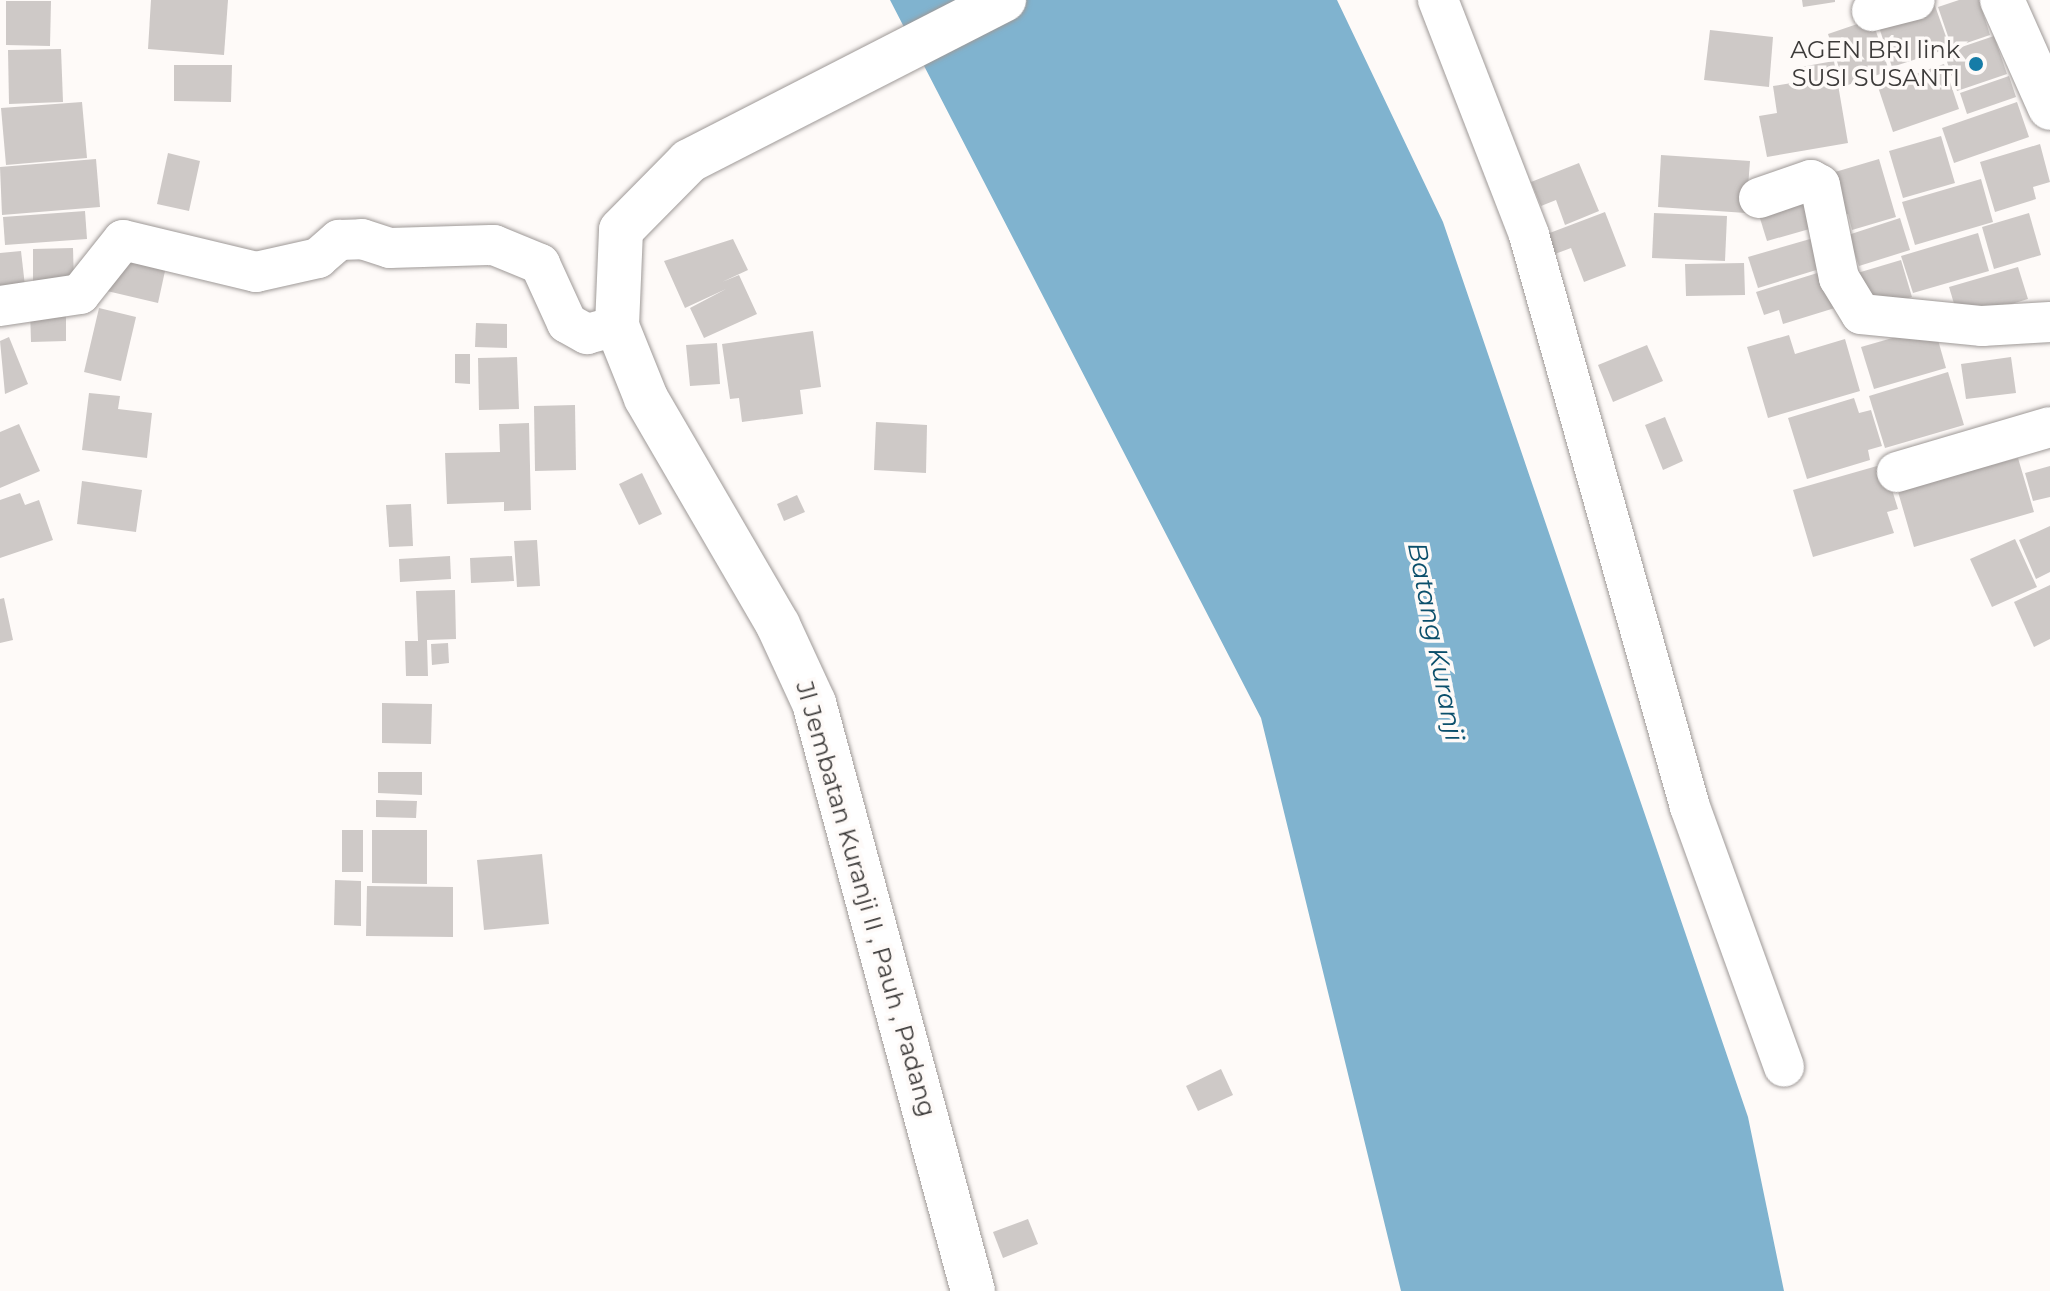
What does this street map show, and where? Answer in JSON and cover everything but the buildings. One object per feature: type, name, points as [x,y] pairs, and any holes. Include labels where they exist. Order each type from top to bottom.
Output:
[{"type":"street","name":"Jl Jembatan Kuranji II , Pauh , Padang","points":[[973,1291],[814,703],[778,625],[646,398],[617,326],[621,230],[689,161],[1004,0]]},
{"type":"street","points":[[1438,0],[1529,235],[1690,807],[1784,1067]]},
{"type":"street","points":[[1872,11],[1915,0]]},
{"type":"street","points":[[2002,0],[2050,108]]},
{"type":"street","points":[[1759,198],[1811,180],[1820,185],[1839,278],[1861,314],[1982,326],[2050,322]]},
{"type":"street","points":[[0,306],[80,294],[123,240],[256,272],[318,258],[339,240],[362,239],[390,248],[494,245],[540,264],[567,323],[587,334],[617,326]]},
{"type":"street","points":[[1897,472],[2050,427]]},
{"type":"water","name":"Batang Kuranji","points":[[890,0],[1337,0],[1443,222],[1748,1117],[1784,1291],[1401,1291],[1261,718]]},
{"type":"place","name":"AGEN BRI link SUSI SUSANTI","points":[[1976,64]]}]
